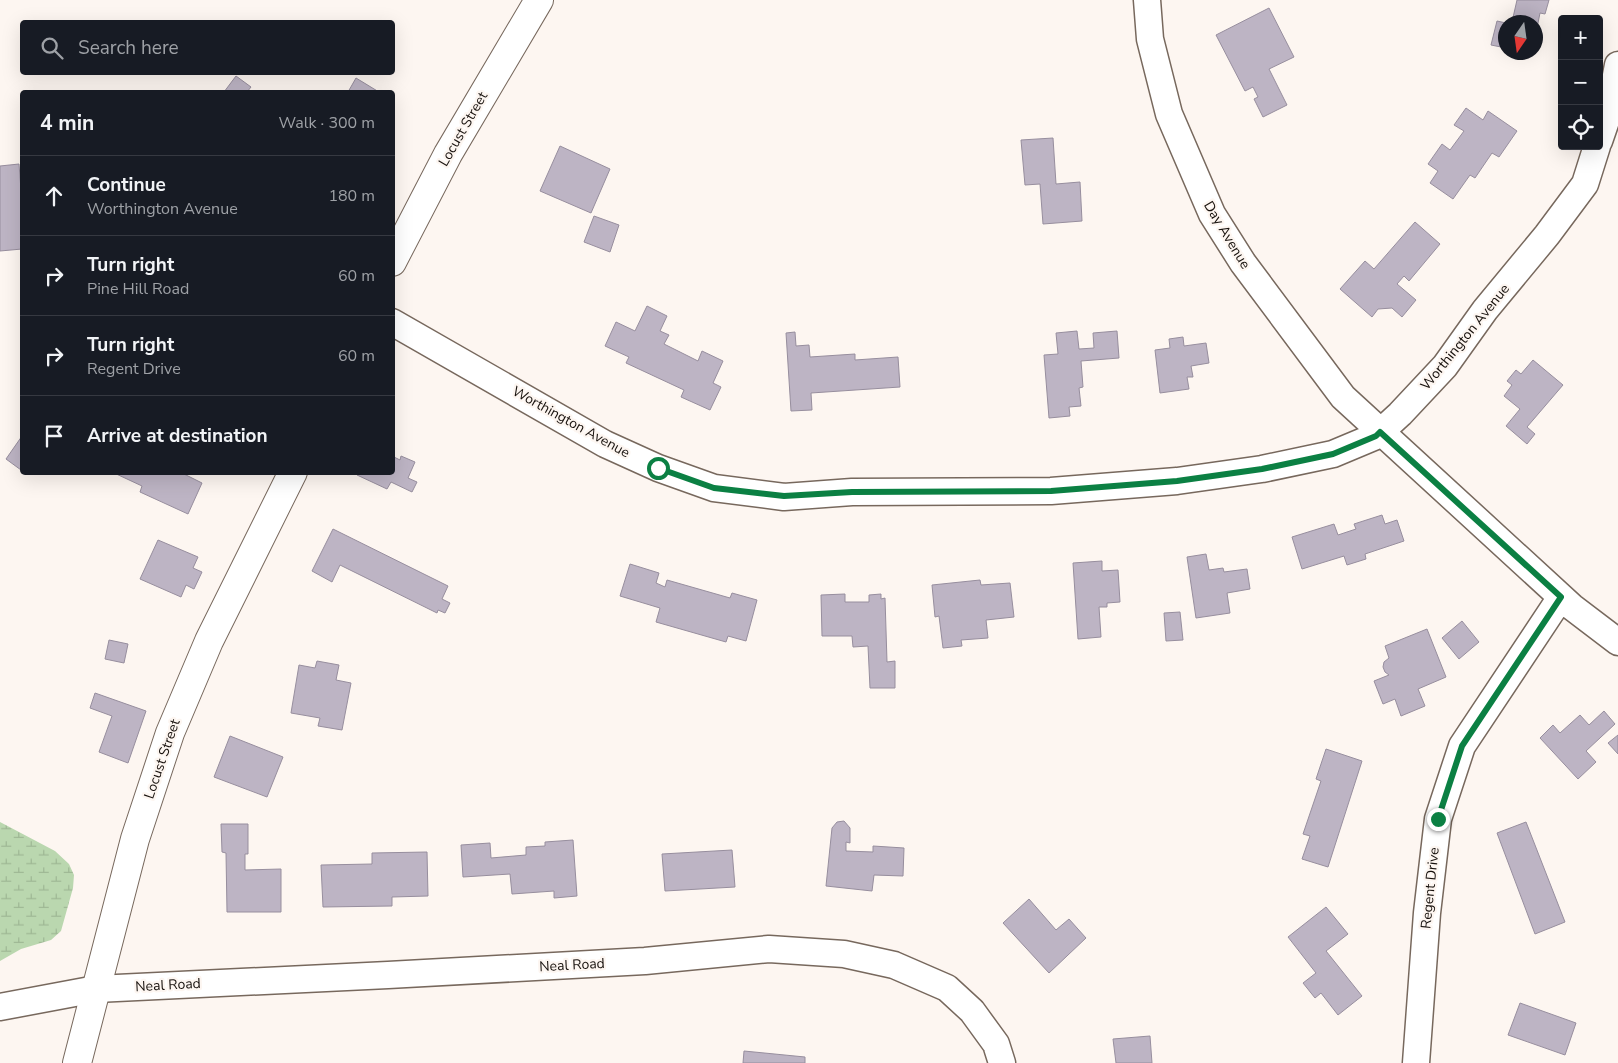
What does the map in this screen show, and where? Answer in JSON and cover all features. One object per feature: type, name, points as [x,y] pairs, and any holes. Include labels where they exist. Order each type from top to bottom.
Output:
[{"type":"main road","name":"Locust Street","points":[[395,256],[448,154],[539,0]]},
{"type":"main road","name":"Locust Street","points":[[77,1063],[134,839],[170,733],[209,641],[292,475]]},
{"type":"street","name":"Day Avenue","points":[[1147,0],[1150,39],[1169,114],[1212,214],[1243,263],[1343,397],[1561,597],[1618,642]]},
{"type":"street","points":[[1603,129],[1609,112],[1618,65]]},
{"type":"street","name":"Worthington Avenue","points":[[395,324],[605,444],[658,468],[714,488],[784,496],[852,492],[1051,491],[1177,481],[1262,469],[1333,454],[1376,436],[1400,414],[1445,366],[1485,310],[1547,235],[1585,184],[1596,150]]},
{"type":"street","name":"Regent Drive","points":[[1416,1063],[1427,913],[1438,819],[1462,746],[1561,597]]},
{"type":"street","name":"Neal Road","points":[[0,1007],[96,989],[378,976],[635,961],[769,950],[844,954],[894,965],[947,988],[972,1012],[996,1044],[1002,1063]]},
{"type":"green space","points":[[0,822],[55,851],[69,864],[74,875],[73,888],[61,931],[51,940],[21,949],[0,961]]},
{"type":"building","points":[[1517,0],[1549,0],[1545,14],[1514,15]]},
{"type":"building","points":[[1269,8],[1294,57],[1269,69],[1287,105],[1263,117],[1254,99],[1258,97],[1253,87],[1245,91],[1216,35]]},
{"type":"building","points":[[1497,21],[1498,21],[1498,46],[1491,45]]},
{"type":"building","points":[[236,76],[251,87],[249,90],[226,90]]},
{"type":"building","points":[[356,78],[376,90],[349,90]]},
{"type":"building","points":[[1466,108],[1483,120],[1488,111],[1517,131],[1499,157],[1492,153],[1475,178],[1470,175],[1453,199],[1430,183],[1438,171],[1428,164],[1442,144],[1450,150],[1464,131],[1454,125]]},
{"type":"building","points":[[1053,138],[1056,184],[1080,182],[1082,221],[1043,224],[1040,184],[1025,185],[1021,140]]},
{"type":"building","points":[[560,146],[610,169],[591,213],[540,191]]},
{"type":"building","points":[[19,164],[20,249],[0,251],[0,166]]},
{"type":"building","points":[[594,216],[619,225],[610,252],[584,242]]},
{"type":"building","points":[[1415,222],[1440,244],[1409,281],[1404,276],[1397,284],[1416,300],[1402,317],[1392,308],[1378,309],[1372,317],[1340,289],[1365,261],[1374,269]]},
{"type":"building","points":[[647,306],[667,316],[660,331],[669,335],[664,344],[698,361],[702,351],[723,361],[713,383],[721,387],[710,410],[681,397],[684,390],[626,363],[629,357],[605,346],[616,322],[635,331]]},
{"type":"building","points":[[1077,331],[1079,349],[1094,348],[1093,333],[1117,331],[1119,358],[1081,361],[1083,387],[1079,388],[1081,406],[1069,407],[1070,416],[1049,418],[1044,355],[1058,354],[1056,333]]},
{"type":"building","points":[[795,332],[796,346],[809,345],[810,357],[855,354],[855,360],[898,357],[900,387],[811,393],[812,410],[791,411],[786,333]]},
{"type":"building","points":[[1183,337],[1184,346],[1206,343],[1209,363],[1191,366],[1193,377],[1187,377],[1189,389],[1160,393],[1155,350],[1170,348],[1169,339]]},
{"type":"building","points":[[1533,360],[1563,385],[1527,427],[1535,434],[1527,444],[1506,426],[1520,409],[1504,396],[1512,385],[1507,381],[1516,370],[1521,374]]},
{"type":"building","points":[[20,439],[20,469],[6,459]]},
{"type":"building","points":[[401,456],[415,462],[408,478],[417,482],[412,492],[391,482],[387,489],[357,475],[395,475],[395,458],[400,460]]},
{"type":"building","points":[[118,475],[186,475],[202,483],[188,514],[140,492],[142,486]]},
{"type":"building","points":[[1382,515],[1385,524],[1397,520],[1404,541],[1365,554],[1366,559],[1347,565],[1344,556],[1302,569],[1292,537],[1334,524],[1338,535],[1356,529],[1354,524]]},
{"type":"building","points":[[333,529],[448,586],[442,599],[450,603],[445,613],[438,610],[437,613],[340,565],[332,582],[312,571]]},
{"type":"building","points":[[158,540],[198,557],[193,568],[202,572],[194,589],[186,585],[181,597],[140,579]]},
{"type":"building","points":[[1206,554],[1209,570],[1223,568],[1224,572],[1247,569],[1250,589],[1227,593],[1230,613],[1196,618],[1187,557]]},
{"type":"building","points":[[1102,561],[1102,571],[1118,570],[1120,602],[1107,603],[1107,607],[1099,607],[1101,637],[1078,639],[1073,563]]},
{"type":"building","points":[[630,564],[659,573],[656,583],[665,587],[667,580],[730,598],[732,593],[757,600],[746,641],[728,636],[726,642],[656,622],[660,608],[620,596]]},
{"type":"building","points":[[980,580],[981,585],[1010,583],[1014,617],[986,620],[988,638],[961,640],[962,646],[943,648],[939,616],[935,617],[932,585]]},
{"type":"building","points":[[845,594],[845,602],[869,602],[869,595],[881,594],[881,599],[885,598],[887,662],[895,661],[895,688],[870,688],[868,646],[853,647],[852,636],[822,636],[821,595]]},
{"type":"building","points":[[1180,612],[1183,640],[1166,641],[1164,613]]},
{"type":"building","points":[[1462,621],[1479,642],[1459,659],[1442,638]]},
{"type":"building","points":[[1427,629],[1446,677],[1418,689],[1425,706],[1401,716],[1395,699],[1383,704],[1374,681],[1389,675],[1383,667],[1384,662],[1389,658],[1385,646]]},
{"type":"building","points":[[109,640],[128,644],[124,663],[105,659]]},
{"type":"building","points":[[317,661],[339,665],[336,680],[351,683],[342,730],[318,726],[320,718],[291,713],[299,665],[315,668]]},
{"type":"building","points":[[95,693],[146,711],[128,763],[99,752],[112,716],[90,708]]},
{"type":"building","points":[[1604,711],[1615,724],[1586,751],[1596,762],[1578,779],[1540,738],[1553,725],[1560,733],[1580,715],[1589,725]]},
{"type":"building","points":[[1618,735],[1618,754],[1608,743]]},
{"type":"building","points":[[230,736],[283,757],[267,797],[214,777]]},
{"type":"building","points":[[1326,749],[1362,761],[1328,867],[1302,859],[1310,836],[1303,834],[1321,781],[1316,779]]},
{"type":"building","points":[[844,821],[850,828],[850,843],[846,842],[846,851],[873,852],[873,846],[904,848],[903,876],[874,875],[872,891],[826,886],[832,828],[837,822]]},
{"type":"building","points":[[1526,822],[1565,922],[1535,934],[1497,833]]},
{"type":"building","points":[[221,824],[248,824],[248,854],[245,854],[245,870],[281,869],[281,912],[227,912],[226,853],[222,852]]},
{"type":"building","points":[[573,840],[577,896],[554,898],[554,891],[512,894],[510,874],[463,877],[461,845],[490,843],[491,858],[526,855],[526,847],[545,846],[545,842]]},
{"type":"building","points":[[732,850],[735,887],[665,891],[662,854]]},
{"type":"building","points":[[427,852],[428,896],[392,897],[392,906],[323,907],[321,865],[372,864],[372,853]]},
{"type":"building","points":[[1029,899],[1056,930],[1069,919],[1086,938],[1049,973],[1003,923]]},
{"type":"building","points":[[1326,907],[1348,934],[1326,951],[1362,996],[1338,1015],[1321,993],[1315,998],[1303,983],[1316,973],[1288,937]]},
{"type":"building","points":[[1520,1003],[1576,1023],[1565,1055],[1508,1035]]},
{"type":"building","points":[[1150,1036],[1152,1063],[1116,1063],[1113,1039]]},
{"type":"building","points":[[744,1051],[805,1057],[805,1063],[743,1063]]},
{"type":"route","points":[[658,468],[714,488],[784,496],[852,492],[1051,491],[1177,481],[1262,469],[1333,454],[1376,436],[1380,432],[1561,597],[1462,746],[1438,819]]}]
